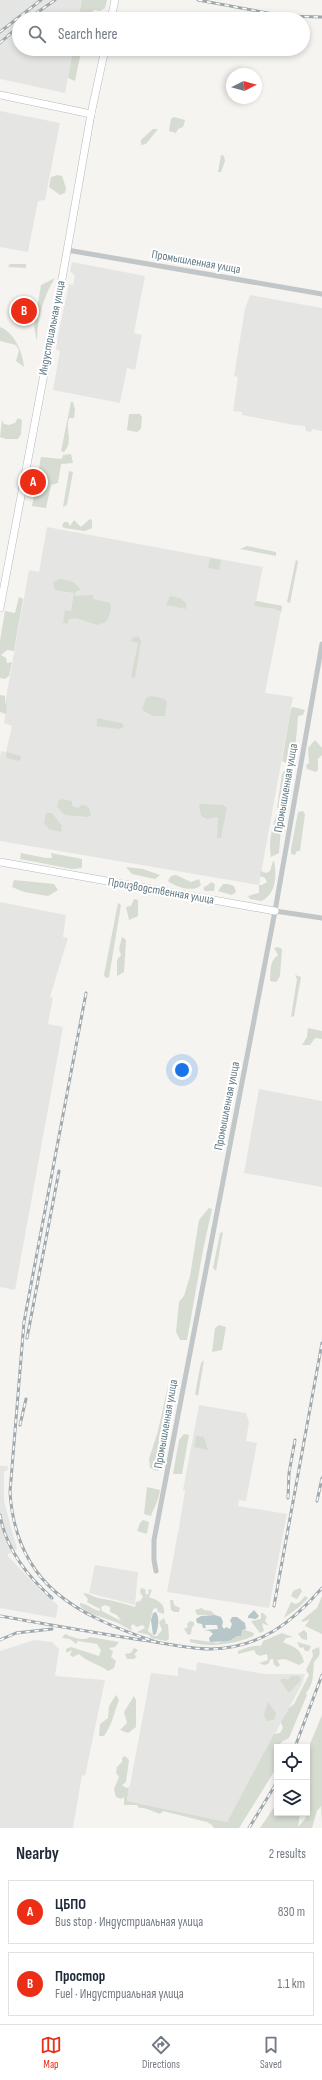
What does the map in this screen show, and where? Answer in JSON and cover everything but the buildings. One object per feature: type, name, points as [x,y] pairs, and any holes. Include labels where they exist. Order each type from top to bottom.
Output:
[{"type":"main road","points":[[112,12],[115,0]]},
{"type":"main road","name":"Индустриальная улица","points":[[0,608],[91,114],[103,56]]},
{"type":"main road","points":[[0,95],[91,114]]},
{"type":"main road","name":"Производственная улица","points":[[0,862],[275,911]]},
{"type":"street","name":"Промышленная улица","points":[[67,250],[322,294]]},
{"type":"street","name":"Промышленная улица","points":[[156,1571],[154,1560],[154,1540],[275,911],[322,644]]},
{"type":"street","name":"Производственная улица","points":[[275,911],[322,918]]},
{"type":"shaded area","points":[[0,0],[82,0],[79,12],[12,12],[12,56],[72,56],[65,93],[0,79]]},
{"type":"shaded area","points":[[82,0],[107,0],[105,8],[100,11],[94,10],[92,12],[79,12]]},
{"type":"shaded area","points":[[72,56],[80,56],[75,81],[68,78]]},
{"type":"shaded area","points":[[0,111],[60,123],[45,200],[38,201],[28,252],[0,247]]},
{"type":"shaded area","points":[[174,117],[185,120],[183,127],[178,129],[176,133],[169,131],[171,119]]},
{"type":"shaded area","points":[[153,129],[158,129],[146,144],[141,145],[141,140]]},
{"type":"shaded area","points":[[221,155],[224,156],[225,161],[221,172],[218,172]]},
{"type":"shaded area","points":[[58,175],[62,176],[66,188],[65,193],[60,195],[49,187],[51,177]]},
{"type":"shaded area","points":[[72,262],[145,276],[134,333],[142,335],[135,370],[127,368],[120,403],[53,390],[60,351],[56,349],[58,335],[69,284],[73,285],[75,276],[70,271]]},
{"type":"shaded area","points":[[10,264],[26,264],[26,268],[8,267]]},
{"type":"shaded area","points":[[55,278],[47,293],[42,308],[38,325],[37,341],[34,327],[41,285]]},
{"type":"shaded area","points":[[250,295],[322,308],[322,431],[312,429],[311,432],[306,431],[305,426],[242,415],[242,412],[233,411],[238,377],[234,376],[245,309]]},
{"type":"shaded area","points":[[0,327],[10,334],[17,344],[22,356],[24,367],[16,361],[19,350],[16,345],[0,341]]},
{"type":"shaded area","points":[[71,402],[73,402],[75,410],[74,418],[69,418],[69,440],[67,448],[64,452],[61,451]]},
{"type":"shaded area","points":[[129,414],[140,414],[142,417],[141,429],[137,432],[127,430]]},
{"type":"shaded area","points":[[18,418],[22,420],[21,434],[18,439],[6,439],[0,437],[2,420],[4,424],[9,425],[15,423]]},
{"type":"shaded area","points":[[71,454],[73,463],[61,464],[58,483],[51,485],[46,508],[32,506],[41,457],[62,459],[63,455]]},
{"type":"shaded area","points":[[69,471],[73,472],[67,505],[63,507]]},
{"type":"shaded area","points":[[90,519],[92,520],[92,528],[85,531],[64,528],[62,526],[64,522],[68,522],[70,526],[74,520],[81,527]]},
{"type":"shaded area","points":[[47,527],[263,567],[256,601],[282,606],[265,693],[293,697],[259,885],[0,841],[0,757],[1,751],[6,752],[12,726],[4,723],[7,705],[5,703],[29,570],[39,572]]},
{"type":"shaded area","points":[[247,546],[276,552],[276,556],[240,549]]},
{"type":"shaded area","points":[[210,558],[221,560],[219,570],[208,568]]},
{"type":"shaded area","points":[[296,559],[298,562],[290,603],[287,602]]},
{"type":"shaded area","points":[[60,579],[72,582],[81,590],[75,592],[75,596],[93,595],[94,599],[110,603],[111,611],[106,622],[97,625],[76,618],[69,619],[68,624],[63,623],[65,610],[71,611],[74,593],[55,590],[53,582]]},
{"type":"shaded area","points":[[170,596],[180,598],[186,603],[186,609],[166,605]]},
{"type":"shaded area","points":[[19,597],[23,599],[14,651],[7,650],[1,655],[6,658],[7,663],[12,662],[9,676],[5,679],[0,678],[0,641],[5,611],[15,613]]},
{"type":"shaded area","points":[[256,601],[282,606],[281,612],[275,609],[254,605]]},
{"type":"shaded area","points":[[138,636],[141,641],[135,678],[131,677],[138,643],[130,641]]},
{"type":"shaded area","points":[[0,695],[5,696],[5,703],[7,704],[6,714],[0,712]]},
{"type":"shaded area","points":[[151,696],[162,698],[167,701],[165,716],[153,716],[142,710],[146,698]]},
{"type":"shaded area","points":[[293,707],[305,710],[303,715],[298,716],[292,766],[282,761],[291,709]]},
{"type":"shaded area","points":[[97,718],[122,723],[124,727],[118,729],[97,726]]},
{"type":"shaded area","points":[[315,740],[322,748],[322,755],[318,759],[318,770],[316,772],[307,769],[306,765],[309,763],[308,748]]},
{"type":"shaded area","points":[[7,752],[21,756],[20,761],[6,758]]},
{"type":"shaded area","points":[[286,769],[290,771],[289,795],[283,806],[277,808],[282,774]]},
{"type":"shaded area","points":[[62,799],[72,801],[72,806],[78,808],[82,805],[86,806],[91,815],[88,817],[65,815],[57,807],[58,801]]},
{"type":"shaded area","points":[[199,805],[223,805],[227,808],[221,838],[217,838],[218,817],[207,819],[201,816]]},
{"type":"shaded area","points":[[303,811],[305,814],[300,851],[297,851],[295,855],[291,854],[291,849],[298,812]]},
{"type":"shaded area","points":[[46,813],[52,813],[62,826],[61,832],[49,829],[44,823]]},
{"type":"shaded area","points":[[277,814],[282,814],[279,853],[271,857],[271,835]]},
{"type":"shaded area","points":[[21,853],[52,858],[51,853],[82,859],[82,868],[72,869],[20,859]]},
{"type":"shaded area","points":[[273,861],[275,866],[275,878],[270,894],[261,901],[250,899],[248,896],[259,893],[259,885],[267,882],[265,878],[260,876],[261,871],[266,873],[270,871]]},
{"type":"shaded area","points":[[126,867],[143,869],[160,875],[155,879],[132,874]]},
{"type":"shaded area","points":[[176,875],[191,882],[199,879],[201,885],[194,889],[190,889],[180,887],[168,881],[171,876]]},
{"type":"shaded area","points":[[14,880],[54,884],[58,890],[48,896],[24,892],[12,887]]},
{"type":"shaded area","points":[[212,882],[215,885],[214,891],[205,891],[203,888]]},
{"type":"shaded area","points":[[223,884],[234,886],[236,892],[232,895],[218,891]]},
{"type":"shaded area","points":[[134,899],[138,900],[138,916],[129,920],[126,907],[131,906]]},
{"type":"shaded area","points":[[0,902],[66,915],[63,937],[68,938],[50,997],[53,998],[48,1024],[63,1027],[15,1290],[0,1287]]},
{"type":"shaded area","points":[[118,903],[121,905],[109,977],[106,978],[104,975]]},
{"type":"shaded area","points":[[122,937],[126,940],[124,972],[117,976],[117,960],[121,955],[119,949]]},
{"type":"shaded area","points":[[278,947],[282,949],[280,976],[276,982],[270,981],[272,963],[278,955],[274,948]]},
{"type":"shaded area","points":[[295,975],[301,977],[294,1016],[291,1017],[297,979]]},
{"type":"shaded area","points":[[308,1028],[322,1031],[322,1039],[315,1038],[310,1045],[302,1045],[307,1037]]},
{"type":"shaded area","points":[[259,1089],[322,1101],[322,1187],[244,1173]]},
{"type":"shaded area","points":[[209,1208],[212,1209],[187,1340],[180,1340],[176,1332],[179,1302],[184,1296],[190,1276],[199,1220]]},
{"type":"shaded area","points":[[223,1232],[216,1271],[213,1268],[220,1233]]},
{"type":"shaded area","points":[[219,1325],[226,1327],[222,1350],[212,1352],[215,1328]]},
{"type":"shaded area","points":[[204,1360],[198,1396],[195,1394],[201,1363]]},
{"type":"shaded area","points":[[174,1385],[169,1429],[164,1455],[158,1471],[150,1468],[149,1459],[158,1431],[168,1386]]},
{"type":"shaded area","points":[[199,1405],[246,1413],[249,1422],[246,1441],[257,1443],[246,1501],[239,1500],[238,1506],[287,1514],[269,1608],[167,1592],[180,1527],[185,1491],[183,1490]]},
{"type":"shaded area","points":[[184,1434],[189,1435],[182,1474],[173,1474],[179,1440]]},
{"type":"shaded area","points":[[196,1436],[204,1437],[208,1450],[194,1447]]},
{"type":"shaded area","points":[[0,1466],[8,1466],[7,1471],[4,1471],[4,1501],[17,1549],[7,1555],[42,1592],[58,1605],[56,1618],[0,1608]]},
{"type":"shaded area","points":[[147,1487],[160,1490],[158,1500],[151,1516],[144,1514]]},
{"type":"shaded area","points":[[143,1520],[149,1522],[147,1534],[137,1531]]},
{"type":"shaded area","points":[[95,1565],[138,1572],[135,1605],[89,1593]]},
{"type":"shaded area","points":[[141,1588],[145,1589],[146,1595],[149,1593],[148,1589],[152,1590],[149,1597],[158,1601],[162,1605],[164,1614],[158,1612],[157,1608],[153,1609],[148,1631],[154,1636],[157,1636],[162,1630],[159,1622],[164,1618],[166,1624],[168,1624],[169,1639],[166,1641],[151,1638],[149,1635],[137,1632],[145,1628],[143,1625],[137,1627],[133,1624],[131,1626],[132,1631],[118,1623],[89,1613],[80,1606],[80,1603],[100,1611],[100,1609],[87,1602],[88,1599],[83,1593],[135,1607],[136,1602],[140,1601],[143,1597],[140,1592]],"holes":[[[105,1605],[110,1607],[110,1612],[117,1615],[121,1621],[102,1611],[101,1607]]]},
{"type":"shaded area","points":[[300,1588],[302,1591],[297,1599],[291,1596],[293,1591]]},
{"type":"shaded area","points":[[305,1596],[308,1598],[284,1618],[291,1602],[296,1604]]},
{"type":"shaded area","points":[[322,1596],[322,1634],[305,1626],[310,1619],[303,1622],[301,1621],[317,1608]]},
{"type":"shaded area","points":[[170,1600],[173,1600],[174,1605],[180,1608],[179,1612],[174,1612],[171,1610]]},
{"type":"shaded area","points":[[202,1608],[204,1610],[211,1611],[215,1615],[197,1615],[195,1610]]},
{"type":"shaded area","points":[[254,1610],[259,1616],[256,1619],[248,1618],[248,1616]]},
{"type":"shaded area","points":[[156,1612],[158,1617],[158,1626],[156,1634],[153,1635],[151,1620],[153,1613]]},
{"type":"shaded area","points":[[261,1613],[267,1617],[265,1621],[269,1626],[262,1623],[264,1631],[260,1633],[251,1621],[261,1619]]},
{"type":"shaded area","points":[[215,1615],[221,1617],[223,1622],[222,1626],[224,1629],[226,1627],[230,1629],[232,1624],[230,1621],[232,1617],[237,1617],[245,1623],[246,1629],[242,1630],[241,1636],[237,1636],[229,1641],[210,1642],[209,1638],[213,1634],[210,1631],[204,1630],[218,1629],[217,1625],[205,1625],[206,1628],[203,1628],[202,1624],[197,1623],[196,1619],[201,1616]]},
{"type":"shaded area","points":[[190,1621],[194,1622],[194,1626],[192,1627],[191,1634],[188,1635],[184,1629],[188,1627],[187,1624]]},
{"type":"shaded area","points":[[242,1629],[254,1633],[253,1636],[230,1643],[214,1645],[190,1642],[190,1639],[218,1643],[224,1640],[229,1641]]},
{"type":"shaded area","points":[[304,1630],[307,1633],[307,1640],[302,1639],[298,1634]]},
{"type":"shaded area","points":[[282,1633],[293,1637],[286,1638],[283,1642],[299,1651],[304,1662],[299,1665],[285,1659],[277,1660],[280,1665],[278,1667],[274,1665],[273,1659],[271,1659],[268,1664],[264,1665],[259,1663],[268,1660],[267,1654],[260,1656],[256,1654],[254,1650],[238,1654],[238,1651],[252,1646],[261,1646],[263,1641]]},
{"type":"shaded area","points":[[65,1634],[74,1638],[84,1639],[90,1637],[119,1642],[115,1647],[109,1648],[113,1652],[111,1657],[116,1661],[114,1668],[108,1671],[79,1654],[73,1657],[70,1655],[72,1650],[66,1653],[66,1649],[71,1647],[99,1656],[101,1650],[97,1644],[78,1641],[76,1644],[70,1639],[62,1638]]},
{"type":"shaded area","points":[[34,1640],[52,1642],[59,1649],[55,1676],[105,1680],[85,1776],[82,1775],[73,1828],[0,1828],[0,1651]]},
{"type":"shaded area","points":[[297,1642],[311,1646],[309,1651],[305,1651],[303,1647],[300,1648]]},
{"type":"shaded area","points":[[319,1647],[320,1654],[314,1662],[312,1682],[306,1693],[307,1695],[289,1738],[280,1744],[274,1744],[274,1772],[239,1828],[214,1828],[207,1822],[163,1811],[160,1814],[147,1809],[139,1808],[137,1805],[124,1805],[124,1797],[121,1799],[116,1797],[114,1789],[119,1777],[116,1773],[117,1767],[122,1762],[122,1758],[125,1756],[129,1760],[126,1782],[122,1785],[126,1788],[129,1787],[127,1801],[227,1822],[274,1734],[280,1733],[283,1728],[281,1722],[289,1708],[294,1704],[309,1675],[306,1670],[313,1656],[312,1650]]},
{"type":"shaded area","points":[[134,1648],[138,1650],[134,1655],[137,1656],[134,1659],[127,1659],[125,1654],[131,1653]]},
{"type":"shaded area","points":[[197,1662],[264,1674],[305,1674],[302,1684],[227,1822],[127,1801],[151,1673],[178,1676],[178,1667],[196,1671]]},
{"type":"shaded area","points":[[291,1676],[300,1676],[301,1680],[289,1693],[280,1680],[283,1678],[288,1680]]},
{"type":"shaded area","points":[[116,1695],[119,1700],[111,1723],[104,1736],[99,1736],[100,1724],[108,1718],[109,1706]]},
{"type":"shaded area","points":[[134,1696],[136,1700],[136,1727],[128,1733],[120,1730],[127,1723],[124,1712]]},
{"type":"shaded area","points":[[268,1702],[276,1713],[274,1720],[267,1721],[264,1715]]},
{"type":"shaded area","points":[[322,1715],[322,1823],[321,1806],[317,1811],[312,1828],[260,1828],[274,1807],[274,1816],[300,1816],[298,1827],[306,1818],[306,1816],[310,1816],[310,1744]]},
{"type":"railway","points":[[26,12],[41,0]]},
{"type":"railway","points":[[38,12],[55,0]]},
{"type":"railway","points":[[198,0],[262,12]]},
{"type":"railway","points":[[310,17],[322,17]]},
{"type":"railway","points":[[0,32],[12,23]]},
{"type":"railway","points":[[0,43],[12,32]]},
{"type":"railway","points":[[86,993],[24,1322],[10,1492],[15,1524],[24,1551],[38,1573],[55,1592],[76,1607],[100,1620],[127,1632],[156,1642]]},
{"type":"railway","points":[[27,1338],[59,1171]]},
{"type":"railway","points":[[274,1606],[322,1343]]},
{"type":"railway","points":[[20,1425],[26,1399]]},
{"type":"railway","points":[[288,1498],[289,1473],[295,1440]]},
{"type":"railway","points":[[317,1501],[322,1478]]},
{"type":"railway","points":[[0,1515],[12,1550],[34,1581],[52,1598]]},
{"type":"railway","points":[[0,1616],[183,1647],[202,1649],[228,1648],[244,1644],[273,1631],[299,1612],[322,1588]]},
{"type":"railway","points":[[0,1640],[16,1633],[52,1629]]},
{"type":"railway","points":[[296,1744],[322,1675]]},
{"type":"railway","points":[[249,1828],[274,1787]]},
{"type":"place","name":"Простор","points":[[24,311]]},
{"type":"place","name":"ЦБПО","points":[[33,482]]}]
